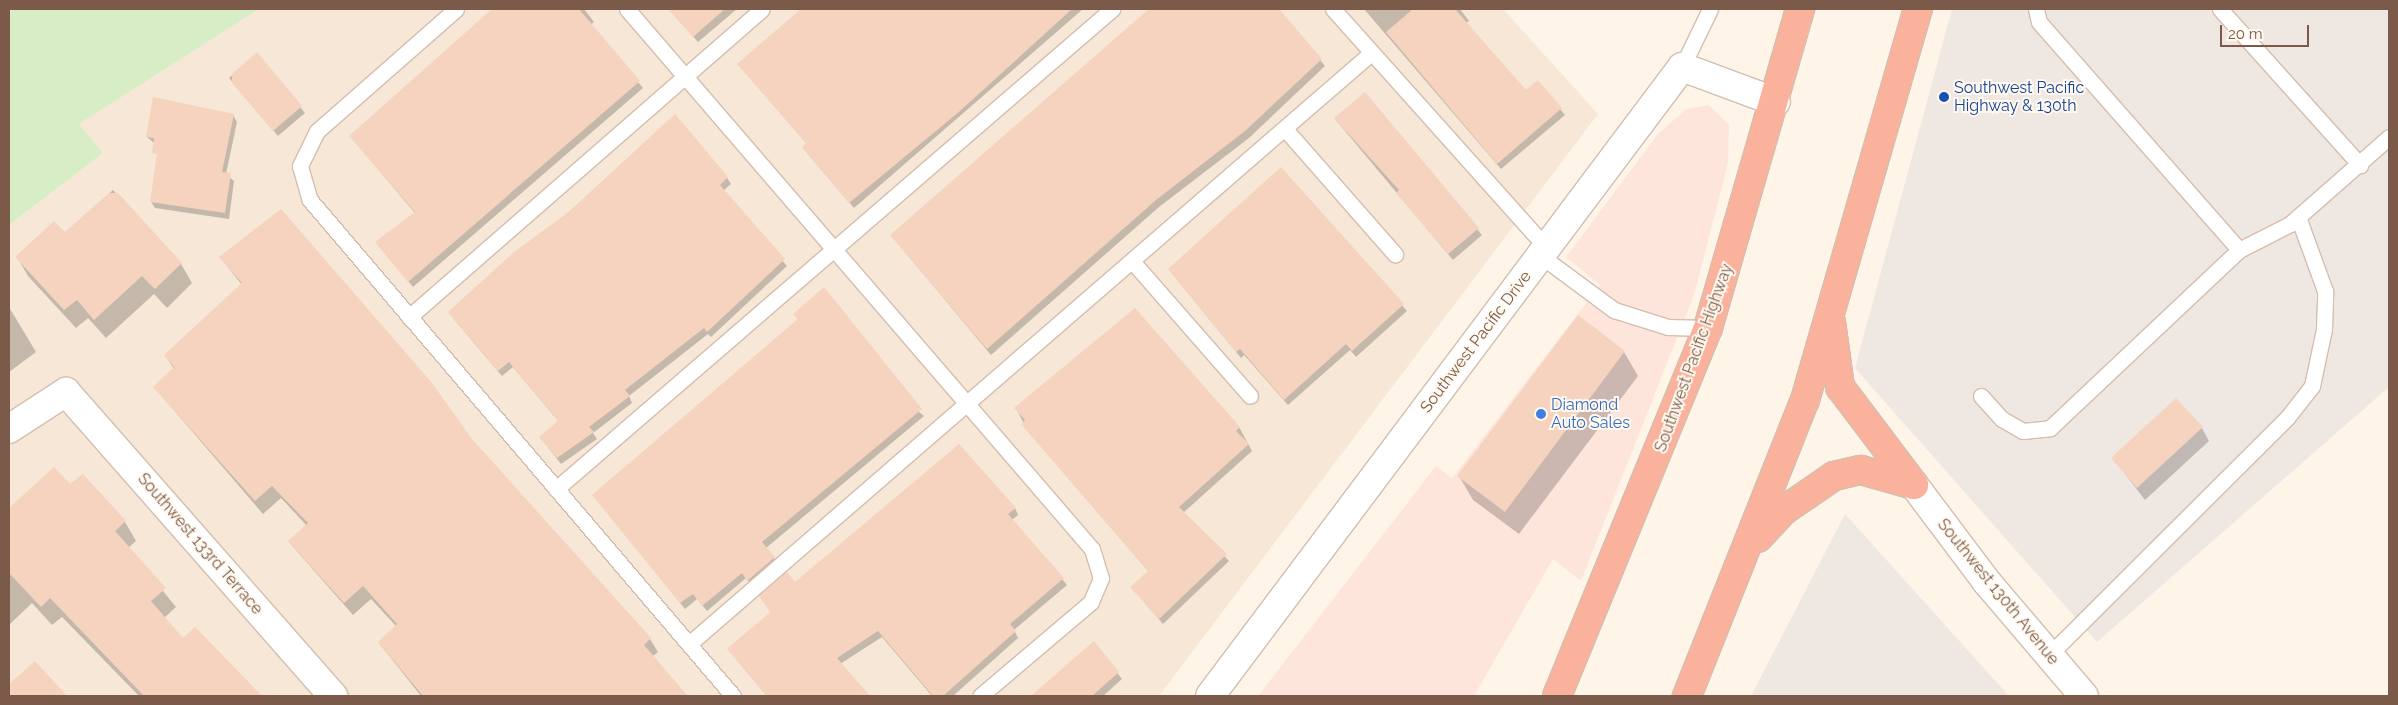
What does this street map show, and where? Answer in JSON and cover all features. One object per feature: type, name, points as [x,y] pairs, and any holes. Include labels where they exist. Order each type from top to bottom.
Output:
[{"type":"highway","name":"Southwest Pacific Highway","points":[[1557,696],[1708,328],[1776,102],[1800,9]]},
{"type":"highway","points":[[1687,696],[1747,550],[1805,400],[1918,9]]},
{"type":"highway","points":[[1830,315],[1840,387],[1914,485]]},
{"type":"highway","points":[[1747,550],[1783,510],[1834,476],[1861,470],[1914,485]]},
{"type":"street","points":[[1682,67],[1776,102]]},
{"type":"street","name":"Southwest Pacific Drive","points":[[1210,696],[1682,67]]},
{"type":"street","name":"Southwest 133rd Terrace","points":[[9,428],[66,392],[333,696]]},
{"type":"street","name":"Southwest 130th Avenue","points":[[1914,485],[2049,655],[2084,696]]},
{"type":"lane","points":[[456,9],[317,131],[300,166],[310,200],[733,696]]},
{"type":"lane","points":[[627,9],[1092,548],[1101,578],[1090,602],[980,696]]},
{"type":"lane","points":[[409,317],[762,9]]},
{"type":"lane","points":[[556,489],[1112,9]]},
{"type":"lane","points":[[1333,9],[1544,252],[1614,310],[1668,327],[1708,328]]},
{"type":"lane","points":[[1682,67],[1710,9]]},
{"type":"lane","points":[[2036,9],[2040,22],[2239,250]]},
{"type":"lane","points":[[2220,9],[2360,165]]},
{"type":"lane","points":[[689,644],[1371,53]]},
{"type":"lane","points":[[1285,129],[1395,254]]},
{"type":"lane","points":[[1981,396],[2002,420],[2023,431],[2050,428],[2239,250],[2298,217],[2360,165],[2389,137]]},
{"type":"lane","points":[[2049,655],[2287,418],[2312,386],[2324,329],[2324,291],[2298,217]]},
{"type":"lane","points":[[1132,261],[1250,396]]},
{"type":"shaded area","points":[[259,9],[1503,9],[1598,114],[1159,696],[9,696],[9,225],[103,153],[79,124]]},
{"type":"shaded area","points":[[1952,9],[2389,9],[2389,387],[2097,642],[1855,368]]},
{"type":"shaded area","points":[[1709,105],[1729,125],[1728,163],[1694,295],[1581,581],[1553,559],[1474,696],[1258,696],[1436,466],[1452,478],[1600,285],[1566,257],[1657,135],[1686,109]]},
{"type":"shaded area","points":[[1845,514],[2009,696],[1751,696]]},
{"type":"green space","points":[[14,9],[259,9],[79,124],[103,153],[9,225],[9,12]]},
{"type":"building","points":[[492,9],[579,9],[640,81],[408,282],[375,242],[415,212],[349,136]]},
{"type":"building","points":[[668,9],[725,9],[693,37]]},
{"type":"building","points":[[801,9],[1072,9],[960,111],[849,203],[802,147],[806,143],[737,64]]},
{"type":"building","points":[[1149,9],[1279,9],[1322,59],[1245,131],[1156,200],[987,349],[890,235]]},
{"type":"building","points":[[1413,9],[1455,9],[1526,90],[1538,80],[1562,108],[1497,164],[1386,32]]},
{"type":"building","points":[[257,52],[302,106],[273,131],[232,83],[232,74]]},
{"type":"building","points":[[1365,92],[1479,228],[1448,254],[1396,193],[1399,190],[1334,118]]},
{"type":"building","points":[[153,97],[234,114],[222,172],[231,173],[225,213],[150,202],[157,154],[152,153],[154,138],[146,137]]},
{"type":"building","points":[[675,114],[728,177],[720,185],[785,259],[707,332],[704,328],[625,390],[630,396],[589,427],[594,432],[557,458],[539,437],[558,421],[509,362],[498,371],[448,312],[514,252],[570,211]]},
{"type":"building","points":[[1281,167],[1404,304],[1352,351],[1346,344],[1284,400],[1240,349],[1236,352],[1168,269]]},
{"type":"building","points":[[109,193],[118,193],[182,263],[155,289],[142,276],[94,320],[77,300],[64,310],[15,257],[54,221],[65,232]]},
{"type":"building","points":[[281,209],[432,383],[472,439],[651,638],[644,645],[688,696],[423,696],[378,642],[397,624],[363,586],[344,603],[288,541],[308,523],[272,486],[255,501],[153,387],[174,367],[164,355],[242,283],[219,257]]},
{"type":"building","points":[[824,287],[922,409],[762,542],[775,557],[747,581],[742,573],[702,606],[693,594],[680,603],[592,495],[798,319],[793,314]]},
{"type":"building","points":[[1135,308],[1240,427],[1236,431],[1249,444],[1179,507],[1227,554],[1159,619],[1130,587],[1148,571],[1021,424],[1025,420],[1014,408]]},
{"type":"building","name":"Diamond Auto Sales","points":[[1578,315],[1625,351],[1505,512],[1457,476]]},
{"type":"building","points":[[2176,398],[2203,427],[2137,488],[2111,458]]},
{"type":"building","points":[[959,444],[1016,508],[1008,514],[1064,578],[1010,624],[1016,631],[943,696],[933,696],[878,631],[837,658],[870,696],[767,696],[727,649],[770,612],[759,596],[787,572],[795,582]]},
{"type":"building","points":[[54,467],[70,484],[83,474],[126,521],[115,531],[166,588],[151,601],[183,638],[195,627],[262,696],[144,696],[50,598],[41,607],[9,573],[9,508]]},
{"type":"building","points":[[1094,641],[1119,672],[1092,696],[1031,696]]},
{"type":"building","points":[[35,661],[67,696],[9,696],[9,684]]},
{"type":"place","name":"Southwest Pacific Highway & 130th","points":[[1944,97]]},
{"type":"place","name":"Diamond Auto Sales","points":[[1541,414]]}]
